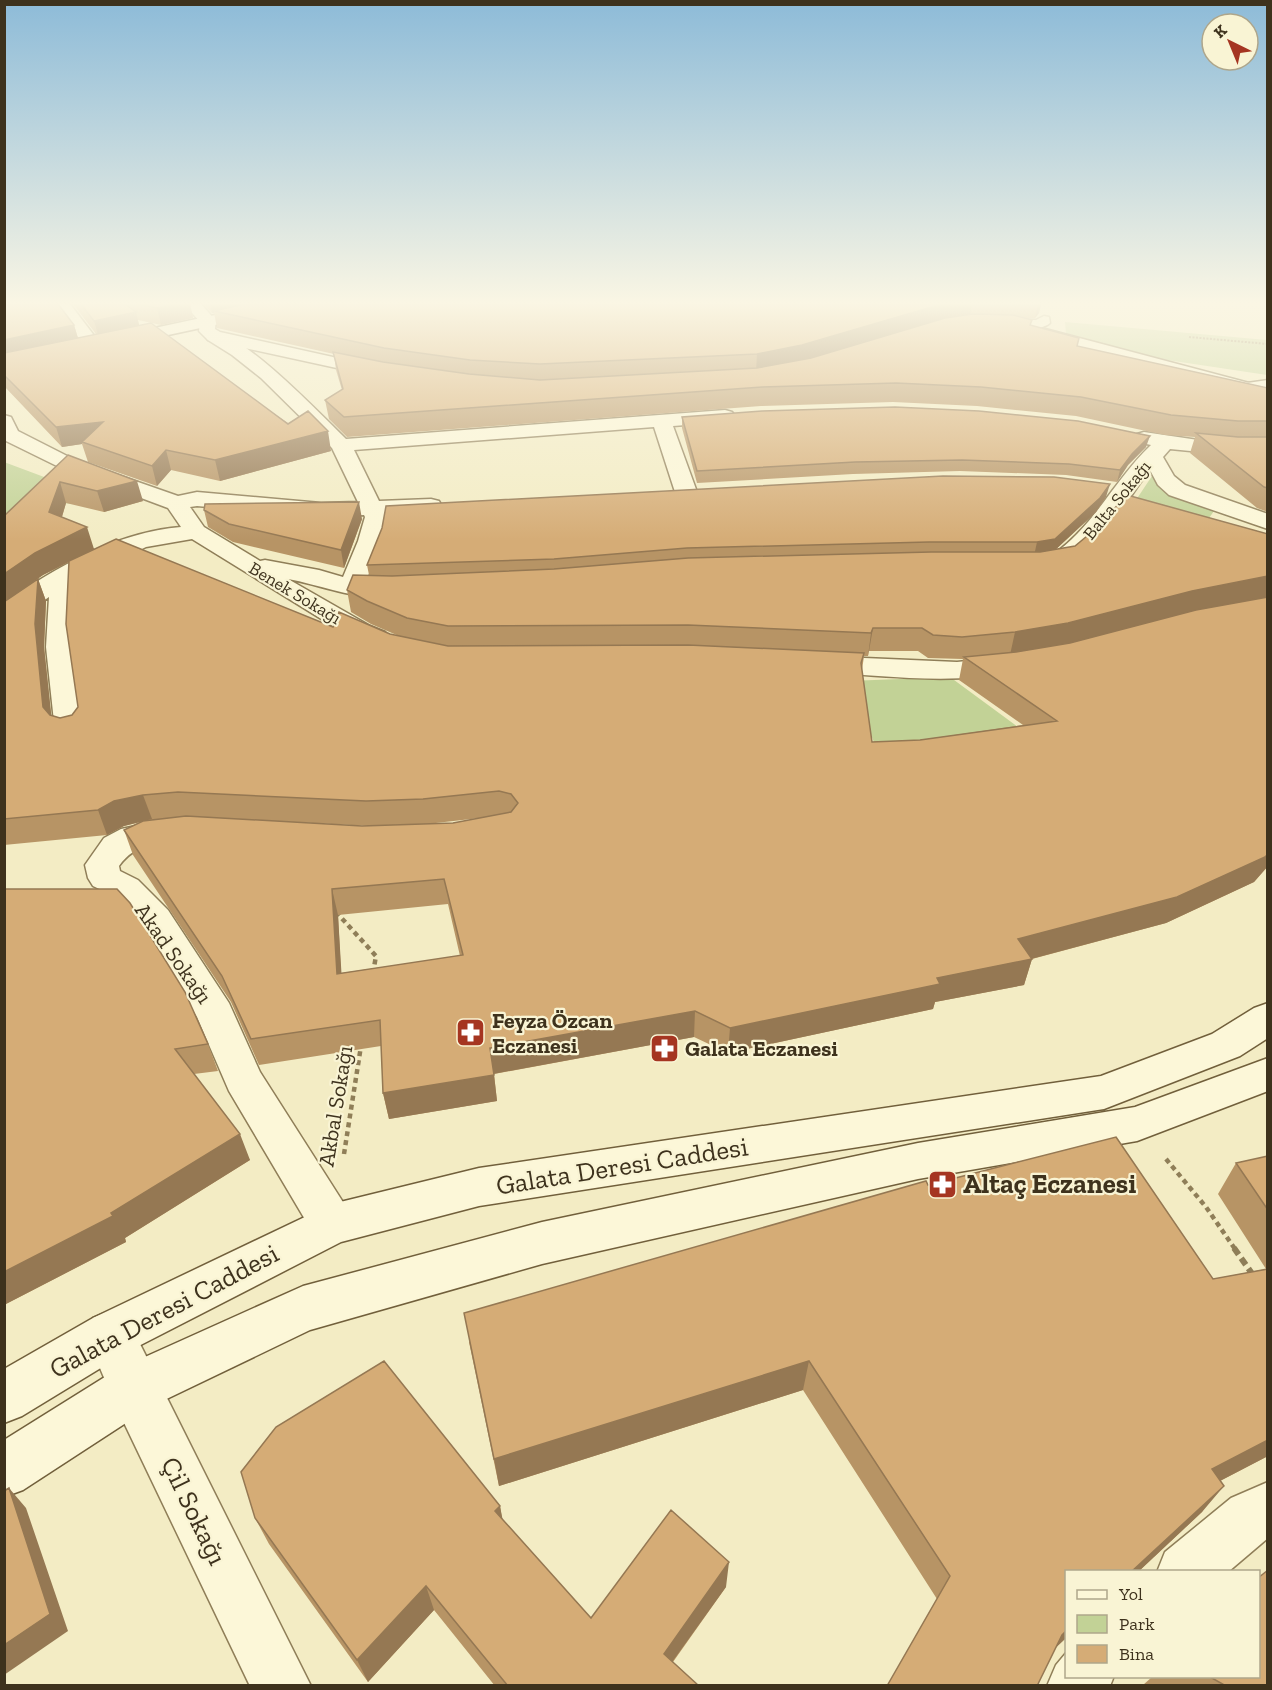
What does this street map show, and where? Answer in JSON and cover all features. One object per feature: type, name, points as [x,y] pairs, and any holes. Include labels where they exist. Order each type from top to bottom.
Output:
[{"type":"street","points":[[275,383],[341,445],[376,516],[370,541],[351,588]]},
{"type":"street","points":[[1232,383],[1268,394]]},
{"type":"street","points":[[1248,388],[1268,385]]},
{"type":"street","points":[[341,445],[738,415]]},
{"type":"street","points":[[4,421],[9,434],[68,464],[176,503],[197,499],[321,510],[448,505]]},
{"type":"street","points":[[661,421],[674,452],[686,492]]},
{"type":"street","points":[[1128,435],[1159,450],[1268,449]]},
{"type":"street","points":[[1159,450],[1166,480],[1177,489],[1268,522]]},
{"type":"street","name":"Balta Sokağı","points":[[1034,565],[1060,561],[1069,554],[1106,518],[1114,489],[1159,450]]},
{"type":"street","points":[[663,494],[708,491]]},
{"type":"street","name":"Benek Sokağı","points":[[176,503],[196,532],[361,632],[403,649]]},
{"type":"street","points":[[4,617],[22,602],[113,552],[155,537],[196,532]]},
{"type":"street","points":[[245,563],[319,577],[351,588],[418,588]]},
{"type":"street","points":[[62,580],[59,647],[70,731]]},
{"type":"street","points":[[793,663],[957,670],[1031,662]]},
{"type":"street","name":"Akad Sokağı","points":[[207,830],[166,830],[133,837],[116,846],[102,865],[105,878],[126,888],[155,919],[215,1013],[243,1079],[332,1224]]},
{"type":"street","name":"Galata Deresi Caddesi","points":[[4,1398],[110,1335],[332,1224],[478,1187],[1104,1092],[1227,1045],[1268,1018]]},
{"type":"street","points":[[4,1471],[134,1388],[303,1309],[542,1243],[918,1161],[1137,1124],[1268,1074]]},
{"type":"street","name":"Çil Sokağı","points":[[110,1335],[281,1686]]},
{"type":"street","points":[[1187,1570],[1250,1516],[1268,1509]]},
{"type":"path","points":[[328,903],[376,956],[372,979]]},
{"type":"path","name":"Akbal Sokağı","points":[[332,1224],[363,1037]]},
{"type":"path","points":[[1137,1124],[1206,1207],[1261,1286]]},
{"type":"green space","points":[[4,462],[111,502],[108,504],[47,503],[5,539]]},
{"type":"green space","points":[[1152,476],[1171,495],[1214,511],[1197,535],[1126,515]]},
{"type":"green space","points":[[950,677],[1033,738],[876,747],[849,681]]},
{"type":"building","points":[[12,383],[232,383],[288,424],[308,411],[328,431],[215,460],[166,450],[152,466],[82,442],[103,422],[56,427]]},
{"type":"building","points":[[341,383],[1245,383],[1268,388],[1268,421],[1238,421],[1171,415],[1081,397],[981,387],[896,383],[762,387],[344,417],[325,400],[343,389]]},
{"type":"building","points":[[895,407],[979,411],[1078,421],[1150,436],[1120,470],[1069,464],[962,460],[855,462],[697,471],[682,417],[762,411]]},
{"type":"building","points":[[1196,433],[1268,437],[1268,488],[1264,487]]},
{"type":"building","points":[[68,455],[137,481],[97,491],[60,482],[49,512],[87,527],[35,553],[4,574],[4,516]]},
{"type":"building","points":[[943,476],[1054,477],[1110,484],[1100,498],[1055,539],[1037,542],[929,542],[687,548],[554,559],[367,565],[382,528],[386,506]]},
{"type":"building","points":[[1127,495],[1268,534],[1268,576],[1192,591],[1068,623],[1015,632],[962,637],[933,635],[922,628],[873,628],[871,633],[688,625],[448,626],[407,618],[347,590],[353,575],[392,576],[554,569],[688,558],[931,552],[1040,552],[1075,546],[1093,531]]},
{"type":"building","points":[[359,502],[341,550],[229,524],[204,510],[205,504]]},
{"type":"building","points":[[116,539],[333,627],[339,612],[390,634],[448,646],[688,645],[864,653],[861,663],[872,742],[920,740],[1057,721],[964,657],[1016,652],[1070,643],[1196,610],[1268,597],[1268,854],[1177,897],[1018,939],[1032,959],[937,978],[940,984],[730,1028],[695,1011],[490,1048],[494,1075],[383,1093],[380,1020],[251,1039],[222,976],[124,830],[143,821],[186,816],[362,826],[453,823],[511,812],[518,803],[511,794],[499,791],[423,799],[366,801],[178,792],[143,795],[114,801],[98,810],[4,819],[4,602],[38,579],[35,624],[43,707],[50,715],[60,718],[72,715],[78,707],[66,624],[69,561]],"holes":[[[444,879],[463,955],[337,974],[332,889]]]},
{"type":"building","points":[[4,889],[117,889],[130,903],[185,992],[208,1044],[175,1049],[240,1134],[111,1213],[113,1216],[4,1272]]},
{"type":"building","points":[[1116,1137],[1213,1279],[1268,1269],[1268,1440],[1212,1469],[1224,1486],[1133,1570],[1065,1570],[1065,1632],[1037,1686],[887,1686],[950,1576],[809,1361],[494,1459],[464,1313],[926,1181],[928,1185]]},
{"type":"building","points":[[1268,1156],[1268,1210],[1236,1163]]},
{"type":"building","points":[[384,1361],[500,1506],[495,1511],[591,1618],[671,1510],[729,1562],[664,1654],[699,1686],[508,1686],[426,1586],[357,1660],[255,1518],[241,1472],[276,1427]]},
{"type":"building","points":[[9,1488],[50,1614],[4,1645],[4,1491]]},
{"type":"building","points":[[1268,1570],[1268,1686],[1226,1686],[1212,1678],[1260,1678],[1260,1576]]},
{"type":"place","name":"Feyza Özcan Eczanesi","points":[[471,1033]]},
{"type":"place","name":"Galata Eczanesi","points":[[664,1048]]},
{"type":"place","name":"Altaç Eczanesi","points":[[942,1184]]}]
